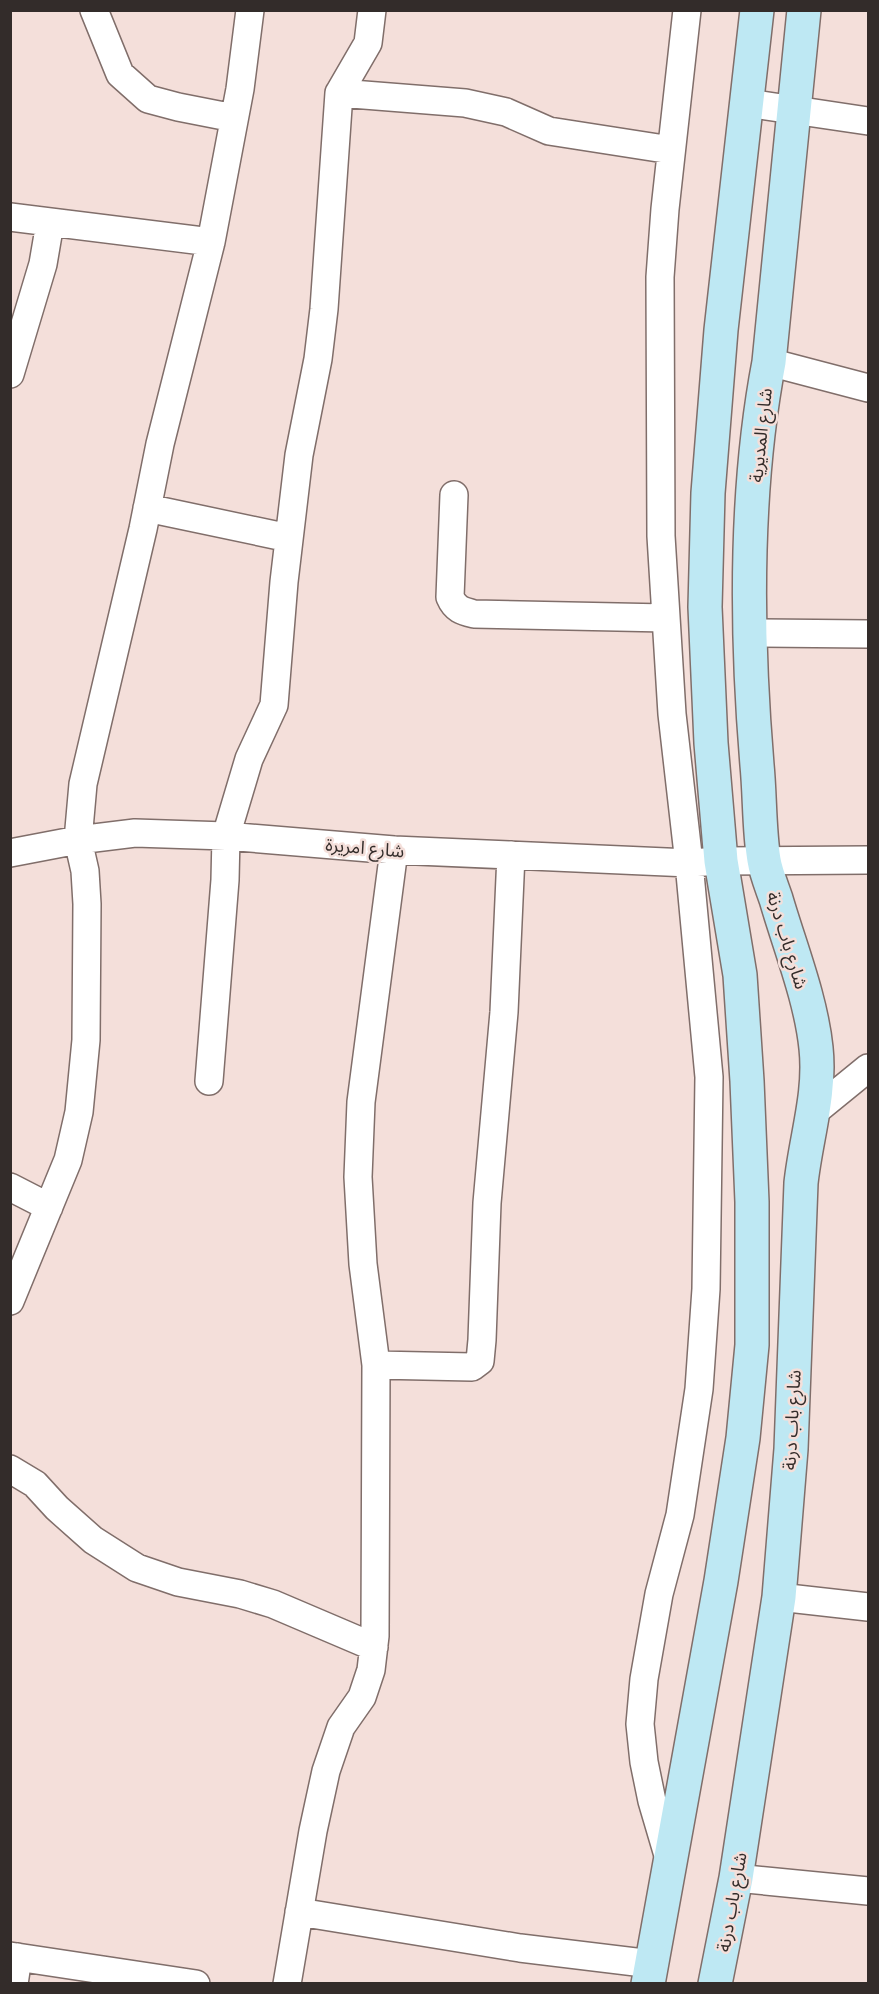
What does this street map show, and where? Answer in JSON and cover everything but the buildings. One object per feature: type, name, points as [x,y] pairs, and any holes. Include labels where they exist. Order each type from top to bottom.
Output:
[{"type":"main road","points":[[650,1973],[723,1570],[743,1438],[752,1345],[752,1202],[747,1081],[740,975],[721,861],[711,743],[705,607],[708,492],[721,330],[757,10]]},
{"type":"main road","name":"شارع المديرية","points":[[764,861],[750,633],[750,546],[756,461],[769,362],[804,10]]},
{"type":"main road","name":"شارع باب درنة","points":[[715,1983],[736,1878],[779,1597],[791,1449],[801,1183],[814,1112],[817,1078],[816,1049],[811,1017],[764,861]]},
{"type":"street","points":[[94,10],[120,74],[147,99],[234,118]]},
{"type":"street","points":[[10,1300],[68,1160],[79,1112],[86,1040],[87,904],[85,871],[78,840],[83,784],[160,444],[211,242],[234,118],[250,10]]},
{"type":"street","points":[[209,1081],[225,880],[226,836],[249,759],[274,705],[299,455],[318,359],[324,309],[339,93],[368,43],[372,10]]},
{"type":"street","points":[[670,1863],[652,1801],[644,1762],[640,1724],[644,1678],[659,1594],[684,1494],[699,1389],[706,1289],[709,1077],[689,862],[672,714],[661,488],[660,277],[671,150],[687,10]]},
{"type":"street","points":[[339,93],[465,103],[506,112],[549,131],[671,150]]},
{"type":"street","points":[[747,104],[868,121]]},
{"type":"street","points":[[10,217],[211,242]]},
{"type":"street","points":[[10,374],[43,264],[51,223]]},
{"type":"street","points":[[769,362],[868,388]]},
{"type":"street","points":[[454,495],[450,597],[453,605],[460,610],[474,614],[666,618]]},
{"type":"street","points":[[147,508],[289,538]]},
{"type":"street","points":[[750,633],[868,634]]},
{"type":"street","name":"شارع امريرة","points":[[11,852],[135,833],[226,836],[394,850],[689,862],[868,861]]},
{"type":"street","points":[[287,1983],[326,1771],[341,1727],[362,1696],[371,1670],[374,1647],[376,1365],[363,1264],[358,1156],[361,1102],[394,850]]},
{"type":"street","points":[[376,1365],[472,1367],[480,1361],[487,1203],[504,1012],[511,855]]},
{"type":"street","points":[[814,1112],[868,1068]]},
{"type":"street","points":[[10,1187],[50,1207]]},
{"type":"street","points":[[10,1469],[35,1484],[57,1508],[93,1540],[137,1568],[178,1582],[240,1594],[273,1604],[374,1647]]},
{"type":"street","points":[[779,1597],[868,1607]]},
{"type":"street","points":[[736,1878],[868,1891]]},
{"type":"street","points":[[299,1912],[520,1948],[650,1973]]},
{"type":"street","points":[[14,1966],[196,1983]]}]
